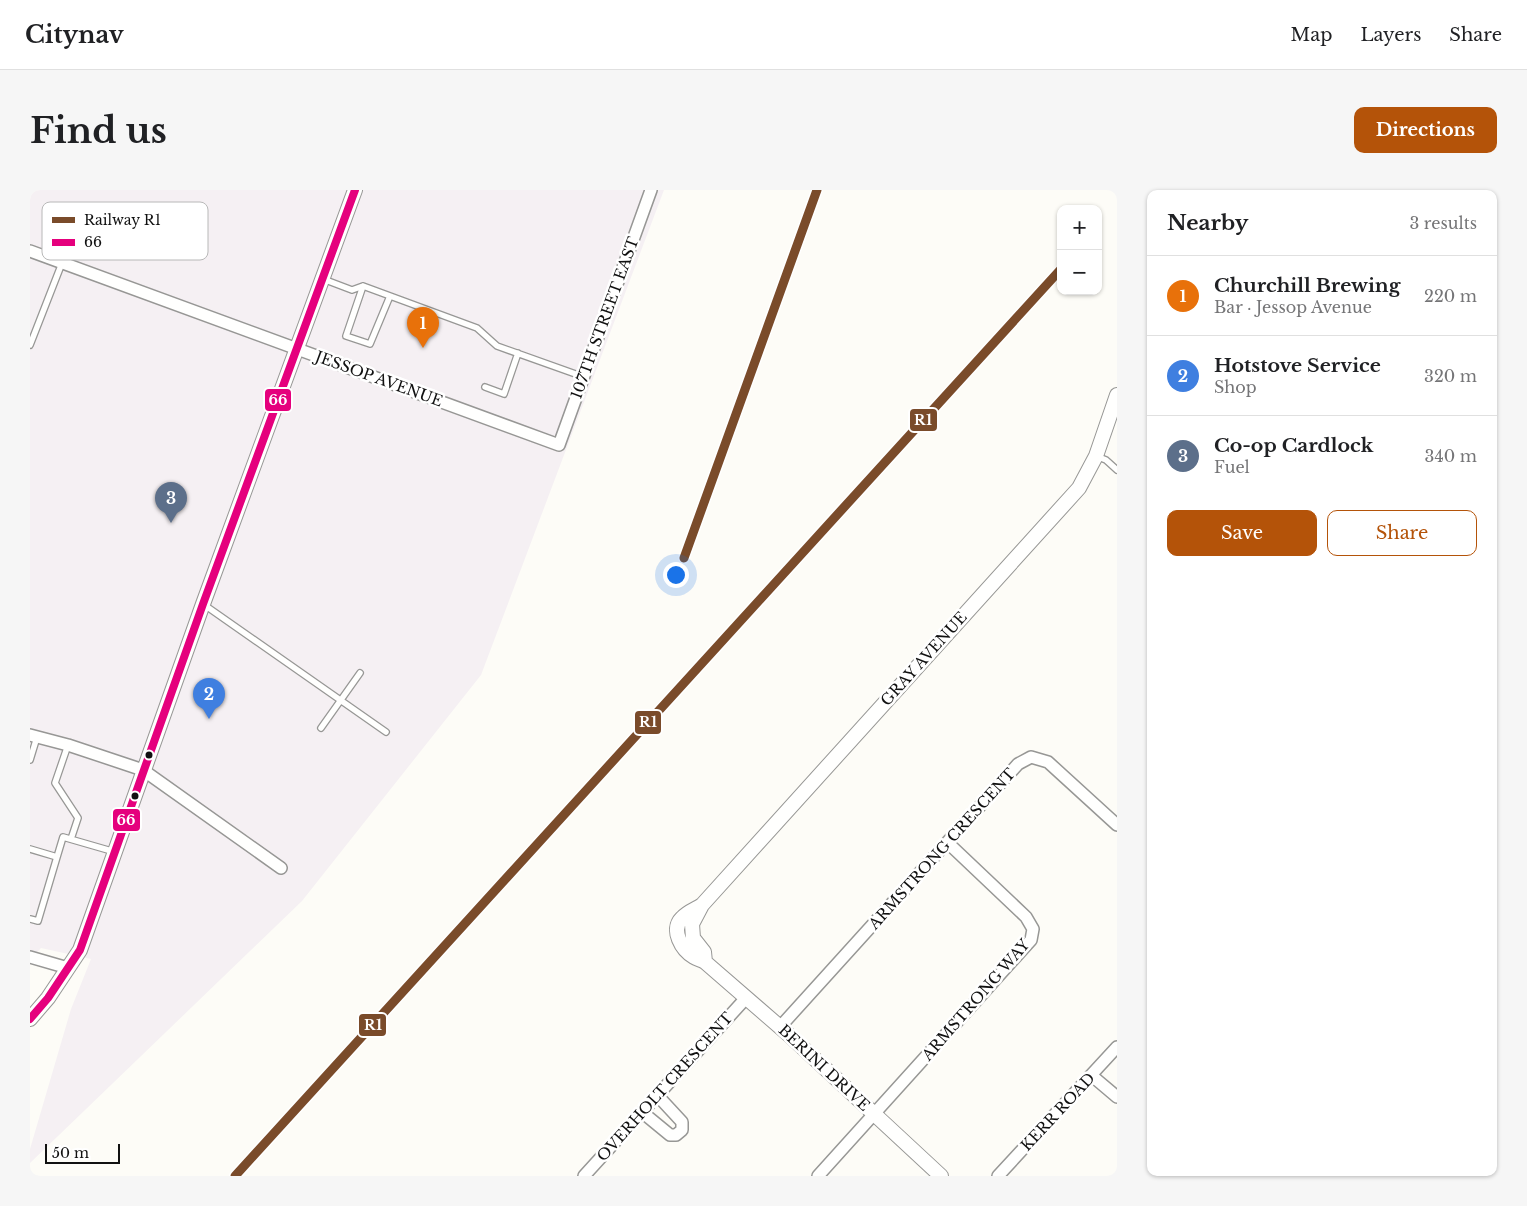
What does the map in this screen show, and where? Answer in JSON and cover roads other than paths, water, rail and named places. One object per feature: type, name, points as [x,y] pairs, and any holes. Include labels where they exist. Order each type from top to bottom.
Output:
[{"type":"street","points":[[30,1019],[48,998],[80,950],[143,770],[354,190]]},
{"type":"street","name":"107TH STREET EAST","points":[[559,446],[651,190]]},
{"type":"street","name":"JESSOP AVENUE","points":[[30,250],[42,254]]},
{"type":"street","name":"JESSOP AVENUE","points":[[57,260],[559,446]]},
{"type":"street","name":"GRAY AVENUE","points":[[705,962],[704,952],[693,938],[692,924],[702,905],[1079,488],[1096,456],[1117,395]]},
{"type":"street","points":[[33,736],[68,745],[143,770],[281,868]]},
{"type":"street","name":"ARMSTRONG CRESCENT","points":[[780,1027],[1018,764],[1032,757],[1048,762],[1117,825]]},
{"type":"street","name":"ARMSTRONG WAY","points":[[874,1115],[1031,940],[1033,929],[1026,917],[948,843]]},
{"type":"street","points":[[30,958],[68,968]]},
{"type":"street","name":"BERINI DRIVE","points":[[705,962],[780,1027],[941,1176]]},
{"type":"street","name":"OVERHOLT CRESCENT","points":[[584,1176],[746,998]]},
{"type":"street","name":"KERR ROAD","points":[[998,1176],[1117,1047]]},
{"type":"street","points":[[1092,1075],[1117,1098]]},
{"type":"street","points":[[642,1112],[670,1135],[676,1135],[682,1130],[682,1122],[658,1095]]},
{"type":"street","points":[[818,1176],[874,1115]]},
{"type":"lane","points":[[30,345],[62,262]]},
{"type":"lane","points":[[322,279],[352,290],[363,286],[477,328],[497,346],[584,377]]},
{"type":"lane","points":[[363,286],[346,336],[370,344],[390,296]]},
{"type":"lane","points":[[486,387],[504,394],[518,354]]},
{"type":"lane","points":[[1096,456],[1106,460],[1117,470]]},
{"type":"lane","points":[[203,604],[386,732]]},
{"type":"lane","points":[[321,728],[360,673]]},
{"type":"lane","points":[[30,760],[33,736]]},
{"type":"lane","points":[[68,745],[56,782],[78,818],[71,839]]},
{"type":"lane","points":[[30,919],[38,921],[63,837],[115,852]]},
{"type":"lane","points":[[30,849],[57,857]]},
{"type":"rail line","name":"R1","points":[[684,558],[817,190]]},
{"type":"rail line","name":"R1","points":[[235,1176],[1057,273]]},
{"type":"place","name":"Churchill Brewing","points":[[423,348]]},
{"type":"place","name":"Co-op Cardlock","points":[[171,523]]},
{"type":"place","name":"Hotstove Service","points":[[209,719]]}]
